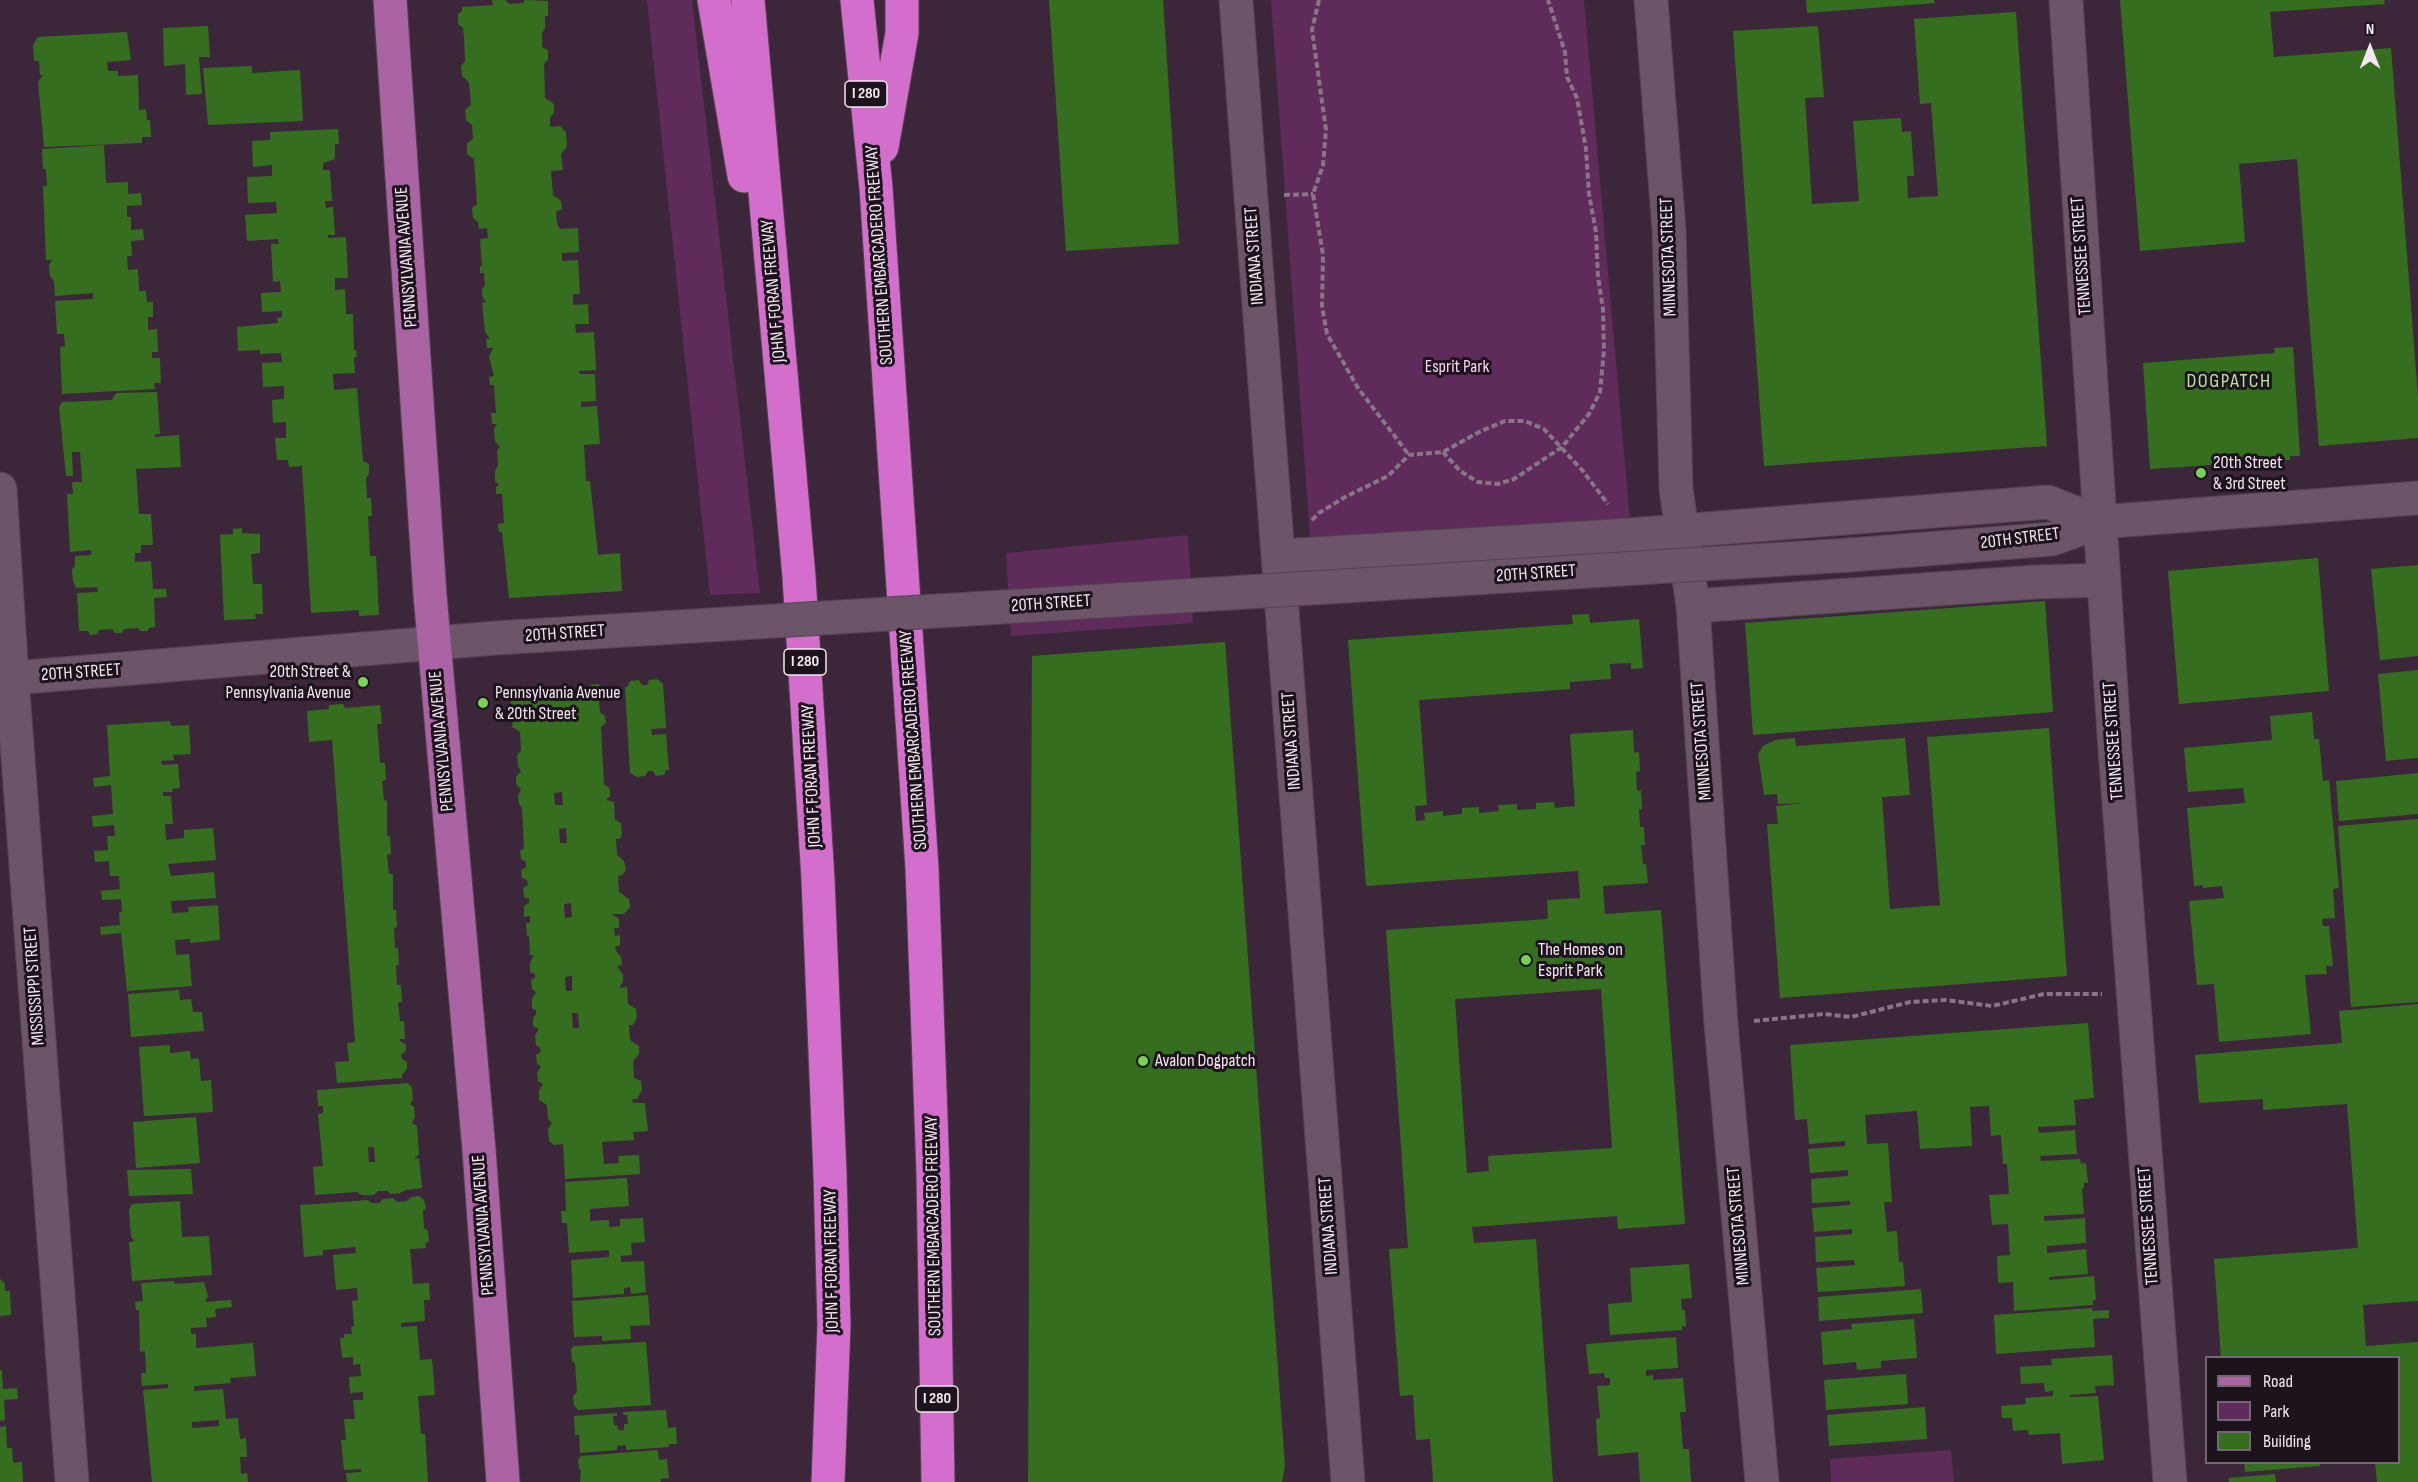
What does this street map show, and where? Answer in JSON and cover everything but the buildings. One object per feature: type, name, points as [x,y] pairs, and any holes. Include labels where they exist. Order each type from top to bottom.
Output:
[{"type":"highway","points":[[714,0],[785,416]]},
{"type":"highway","name":"JOHN F FORAN FREEWAY","points":[[748,0],[799,578],[818,879],[830,1162],[834,1325],[828,1482]]},
{"type":"highway","name":"SOUTHERN EMBARCADERO FREEWAY","points":[[856,0],[876,188],[922,868],[933,1161],[938,1482]]},
{"type":"highway","points":[[876,188],[902,33],[902,0]]},
{"type":"main road","name":"PENNSYLVANIA AVENUE","points":[[390,0],[434,644],[479,1150],[503,1482]]},
{"type":"street","name":"INDIANA STREET","points":[[1236,0],[1348,1482]]},
{"type":"street","name":"MINNESOTA STREET","points":[[1652,0],[1669,230],[1676,489],[1693,606],[1721,1024],[1762,1482]]},
{"type":"street","name":"TENNESSEE STREET","points":[[2066,0],[2103,580],[2170,1482]]},
{"type":"street","name":"MISSISSIPPI STREET","points":[[0,489],[6,679],[72,1482]]},
{"type":"street","name":"20TH STREET","points":[[6,679],[660,628],[1850,555],[2052,539],[2099,522],[2418,498]]},
{"type":"street","name":"20TH STREET","points":[[1279,556],[1683,532],[2048,502],[2099,522]]},
{"type":"street","points":[[1693,606],[2036,582],[2103,580]]},
{"type":"path","points":[[1319,0],[1312,30],[1326,130],[1323,165],[1313,194],[1323,255],[1322,306],[1327,334],[1358,388],[1409,455]]},
{"type":"path","points":[[1443,452],[1460,471],[1478,482],[1498,484],[1514,479],[1562,447],[1589,414],[1600,392],[1604,350],[1603,309],[1586,149],[1577,98],[1567,77],[1565,52],[1548,0]]},
{"type":"path","points":[[1279,556],[1319,513],[1388,477],[1409,455],[1443,452],[1504,421],[1525,421],[1544,429],[1562,447],[1634,535]]},
{"type":"path","points":[[1721,1024],[1824,1014],[1851,1017],[1910,1002],[1946,1000],[1992,1006],[2044,994],[2133,993]]},
{"type":"green space","points":[[647,0],[692,0],[760,593],[710,595]]},
{"type":"green space","name":"Esprit Park","points":[[1271,0],[1584,0],[1630,521],[1310,537]]},
{"type":"green space","points":[[1188,535],[1193,623],[1011,636],[1006,553]]},
{"type":"green space","points":[[1951,1450],[1954,1482],[1831,1482],[1830,1459]]},
{"type":"place","name":"20th Street & 3rd Street","points":[[2201,473]]},
{"type":"place","name":"20th Street & Pennsylvania Avenue","points":[[363,682]]},
{"type":"place","name":"Pennsylvania Avenue & 20th Street","points":[[483,703]]},
{"type":"place","name":"The Homes on Esprit Park","points":[[1526,960]]},
{"type":"place","name":"Avalon Dogpatch","points":[[1143,1061]]},
{"type":"district","name":"DOGPATCH","points":[[2229,382]]}]
